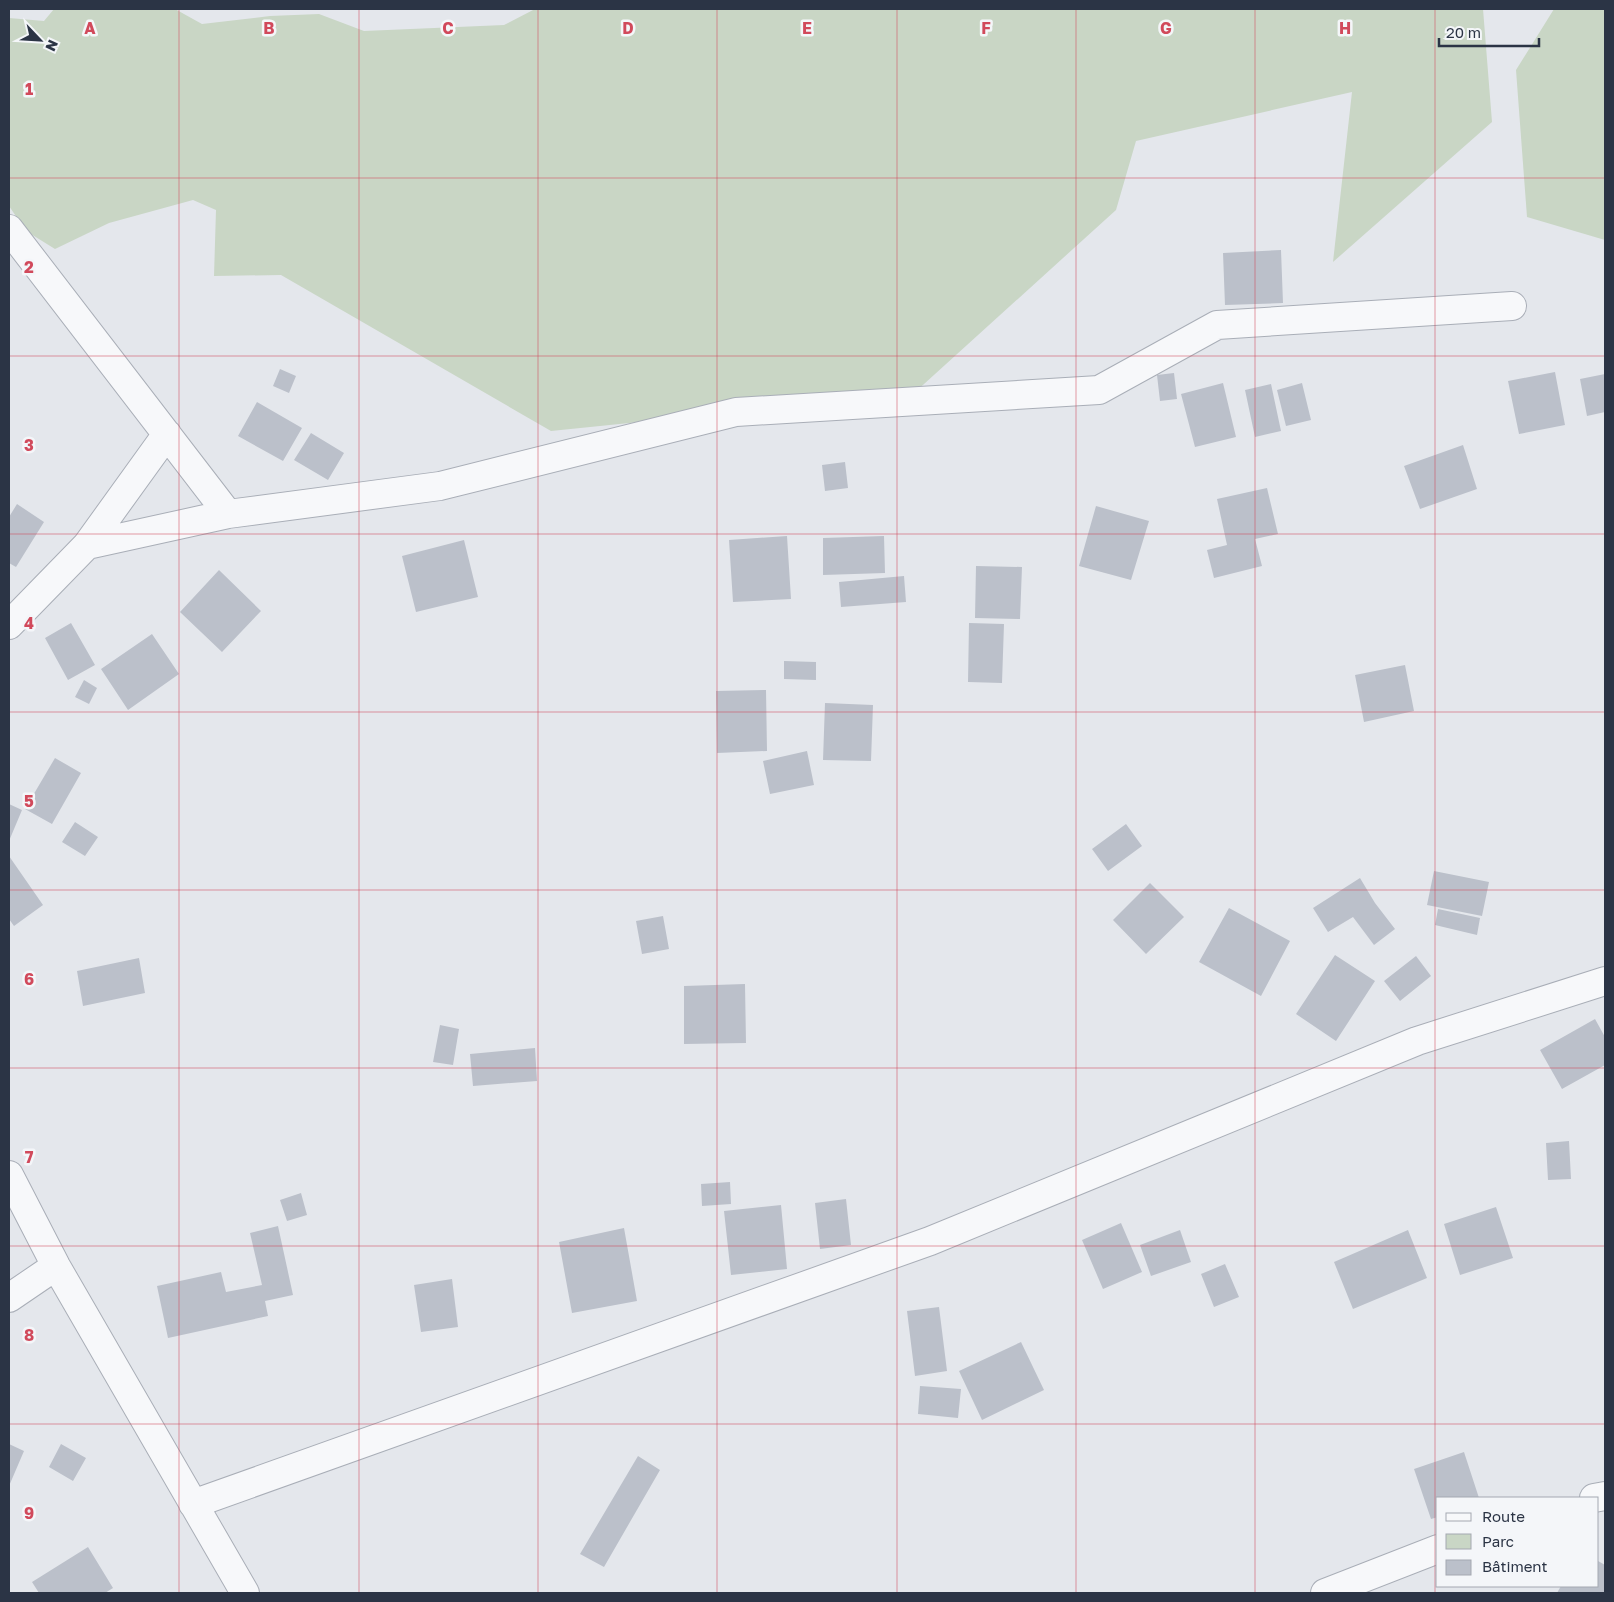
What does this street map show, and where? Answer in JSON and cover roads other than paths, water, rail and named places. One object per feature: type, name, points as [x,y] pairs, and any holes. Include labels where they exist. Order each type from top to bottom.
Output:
[{"type":"street","points":[[9,228],[228,514]]},
{"type":"street","points":[[88,545],[228,514],[440,486],[736,412],[1099,390],[1217,325],[1512,306]]},
{"type":"street","points":[[9,625],[88,545],[167,434]]},
{"type":"street","points":[[194,1504],[930,1241],[1417,1041],[1605,981]]},
{"type":"street","points":[[9,1176],[56,1266],[245,1593]]},
{"type":"street","points":[[9,1298],[56,1266]]},
{"type":"street","points":[[1325,1593],[1436,1550]]}]
